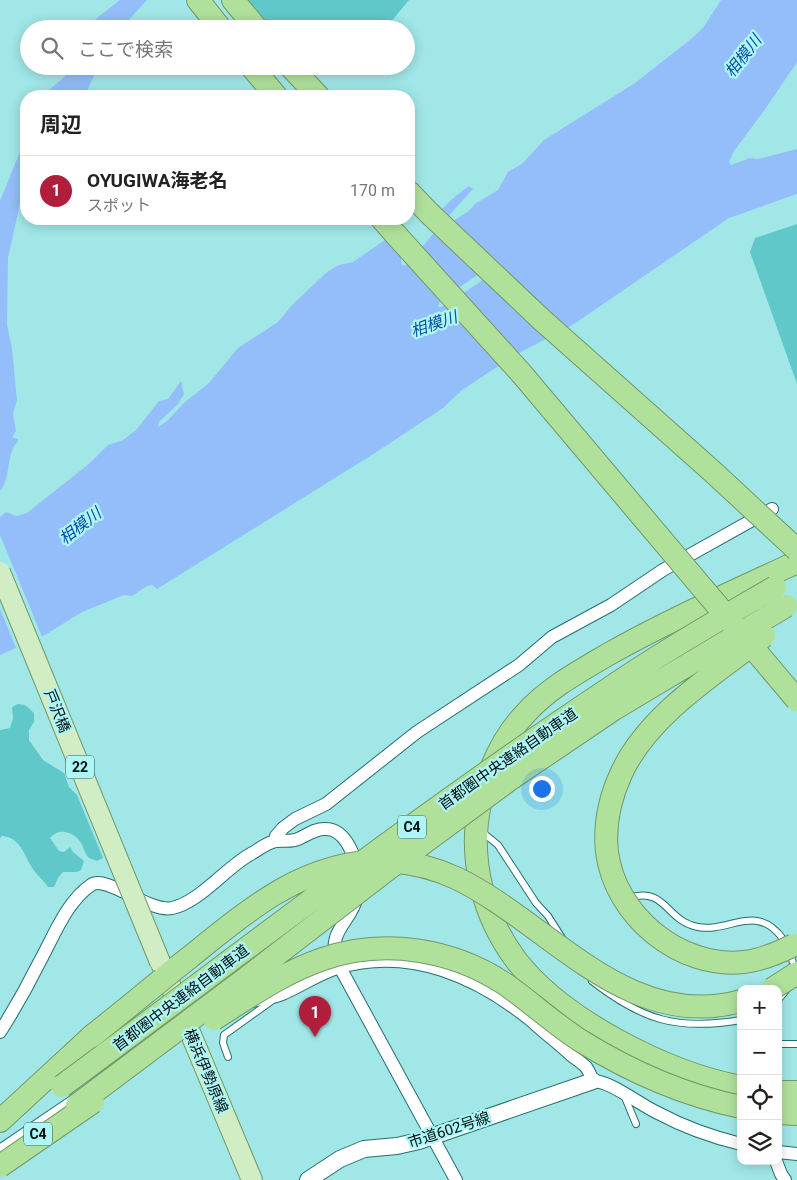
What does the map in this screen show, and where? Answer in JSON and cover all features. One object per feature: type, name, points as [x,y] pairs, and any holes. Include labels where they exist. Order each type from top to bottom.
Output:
[{"type":"highway","points":[[198,0],[214,20]]},
{"type":"highway","points":[[233,0],[250,20]]},
{"type":"highway","points":[[258,75],[271,90]]},
{"type":"highway","points":[[298,75],[312,90]]},
{"type":"highway","points":[[415,198],[542,320],[713,472],[797,550]]},
{"type":"highway","points":[[387,225],[521,372],[797,700]]},
{"type":"highway","points":[[737,1086],[693,1074],[658,1061],[627,1046],[596,1028],[568,1008],[530,976],[506,945],[495,927],[487,906],[477,865],[476,827],[484,789],[502,744],[525,714],[538,701],[578,672],[629,643],[696,608],[797,562]]},
{"type":"highway","name":"首都圏中央連絡自動車道","points":[[0,1132],[500,762],[605,691],[706,628],[797,575]]},
{"type":"highway","name":"首都圏中央連絡自動車道","points":[[0,1164],[245,980],[388,869],[509,780],[614,708],[716,646],[797,600]]},
{"type":"highway","points":[[797,612],[677,704],[644,738],[621,773],[613,792],[606,832],[607,853],[612,872],[625,899],[636,916],[657,936],[674,947],[708,960],[726,962],[753,960],[778,953],[797,943]]},
{"type":"highway","points":[[0,1121],[92,1036],[251,910],[285,887],[305,877],[347,864],[391,861],[434,869],[496,901],[610,980],[652,1000],[689,1008],[709,1008],[737,1002]]},
{"type":"highway","points":[[0,1164],[32,1145],[173,1045],[286,975],[324,958],[346,952],[370,949],[394,948],[416,950],[462,962],[504,984],[579,1040],[616,1062],[653,1080],[690,1094],[737,1106]]},
{"type":"highway","points":[[778,985],[797,973]]},
{"type":"highway","points":[[782,1092],[797,1092]]},
{"type":"highway","points":[[782,1113],[797,1114]]},
{"type":"main road","name":"戸沢橋","points":[[0,572],[160,962]]},
{"type":"main road","name":"横浜伊勢原線","points":[[160,962],[252,1180]]},
{"type":"street","points":[[276,841],[276,836],[283,828],[296,819],[326,804],[417,732],[524,661],[552,637],[611,605],[669,566],[772,508]]},
{"type":"street","points":[[0,1032],[26,989],[64,916],[81,894],[92,884],[101,883],[157,909],[171,908],[193,898],[247,856],[276,841],[292,841],[326,828],[333,830],[340,834],[349,846],[360,872],[360,888],[355,905],[338,931],[334,941],[335,955],[456,1180]]},
{"type":"street","points":[[0,1151],[118,1072],[190,1031],[254,1000],[281,995],[311,979],[341,968],[375,962],[403,962],[432,966],[461,976],[489,991],[522,1014],[585,1067],[593,1081],[602,1081],[676,1122],[737,1143]]},
{"type":"street","name":"市道602号線","points":[[308,1180],[340,1159],[364,1149],[397,1146],[432,1136],[593,1081]]},
{"type":"street","points":[[782,1152],[797,1154]]},
{"type":"street","points":[[778,1165],[785,1180]]},
{"type":"lane","points":[[476,827],[498,845],[536,903],[548,916],[592,981],[606,992],[631,1008],[668,1021],[709,1024],[737,1020]]},
{"type":"lane","points":[[625,899],[644,894],[652,896],[660,901],[676,917],[699,927],[712,928],[747,920],[768,924],[788,947],[794,965],[790,985],[782,995]]},
{"type":"lane","points":[[228,1057],[223,1043],[224,1035],[281,995]]},
{"type":"lane","points":[[782,1044],[797,1044]]},
{"type":"lane","points":[[623,1094],[636,1124]]},
{"type":"shaded area","points":[[248,0],[409,0],[392,20],[264,20]]},
{"type":"shaded area","points":[[797,224],[797,384],[750,252],[755,238]]},
{"type":"shaded area","points":[[18,704],[25,705],[34,713],[34,722],[29,730],[29,740],[43,760],[64,773],[69,787],[77,795],[103,858],[97,861],[89,858],[78,839],[66,832],[54,835],[50,838],[59,851],[64,852],[70,847],[84,861],[81,870],[77,872],[63,872],[54,887],[48,887],[31,867],[19,845],[14,840],[2,836],[0,838],[0,730],[10,728],[13,718],[12,707]]},
{"type":"water","points":[[120,0],[147,0],[129,20],[94,20]]},
{"type":"water","name":"相模川","points":[[721,0],[797,0],[797,62],[734,151],[729,162],[731,165],[750,158],[758,159],[797,149],[797,194],[729,218],[571,326],[517,354],[462,390],[443,408],[375,453],[157,589],[152,585],[147,586],[132,596],[124,595],[82,612],[45,635],[0,655],[0,517],[6,512],[16,516],[27,513],[90,463],[108,445],[123,440],[136,430],[159,401],[168,399],[181,381],[184,394],[178,404],[159,422],[158,427],[167,421],[185,402],[209,383],[238,348],[278,322],[292,305],[327,272],[339,265],[353,262],[385,240],[408,232],[401,260],[402,266],[408,264],[433,234],[436,219],[440,213],[456,196],[469,186],[473,189],[444,221],[446,225],[498,190],[508,172],[522,164],[544,140],[635,83],[703,28]],"holes":[[[479,274],[484,279],[444,306],[438,306],[441,300]]]},
{"type":"water","points":[[66,75],[95,75],[87,90],[49,90]]},
{"type":"water","points":[[20,152],[20,204],[8,258],[7,325],[12,349],[17,400],[13,413],[16,431],[12,437],[18,439],[18,441],[11,453],[6,479],[0,491],[0,201]]},
{"type":"pier","points":[[0,535],[43,639],[17,650],[0,609]]},
{"type":"place","name":"OYUGIWA海老名","points":[[315,1037]]}]
